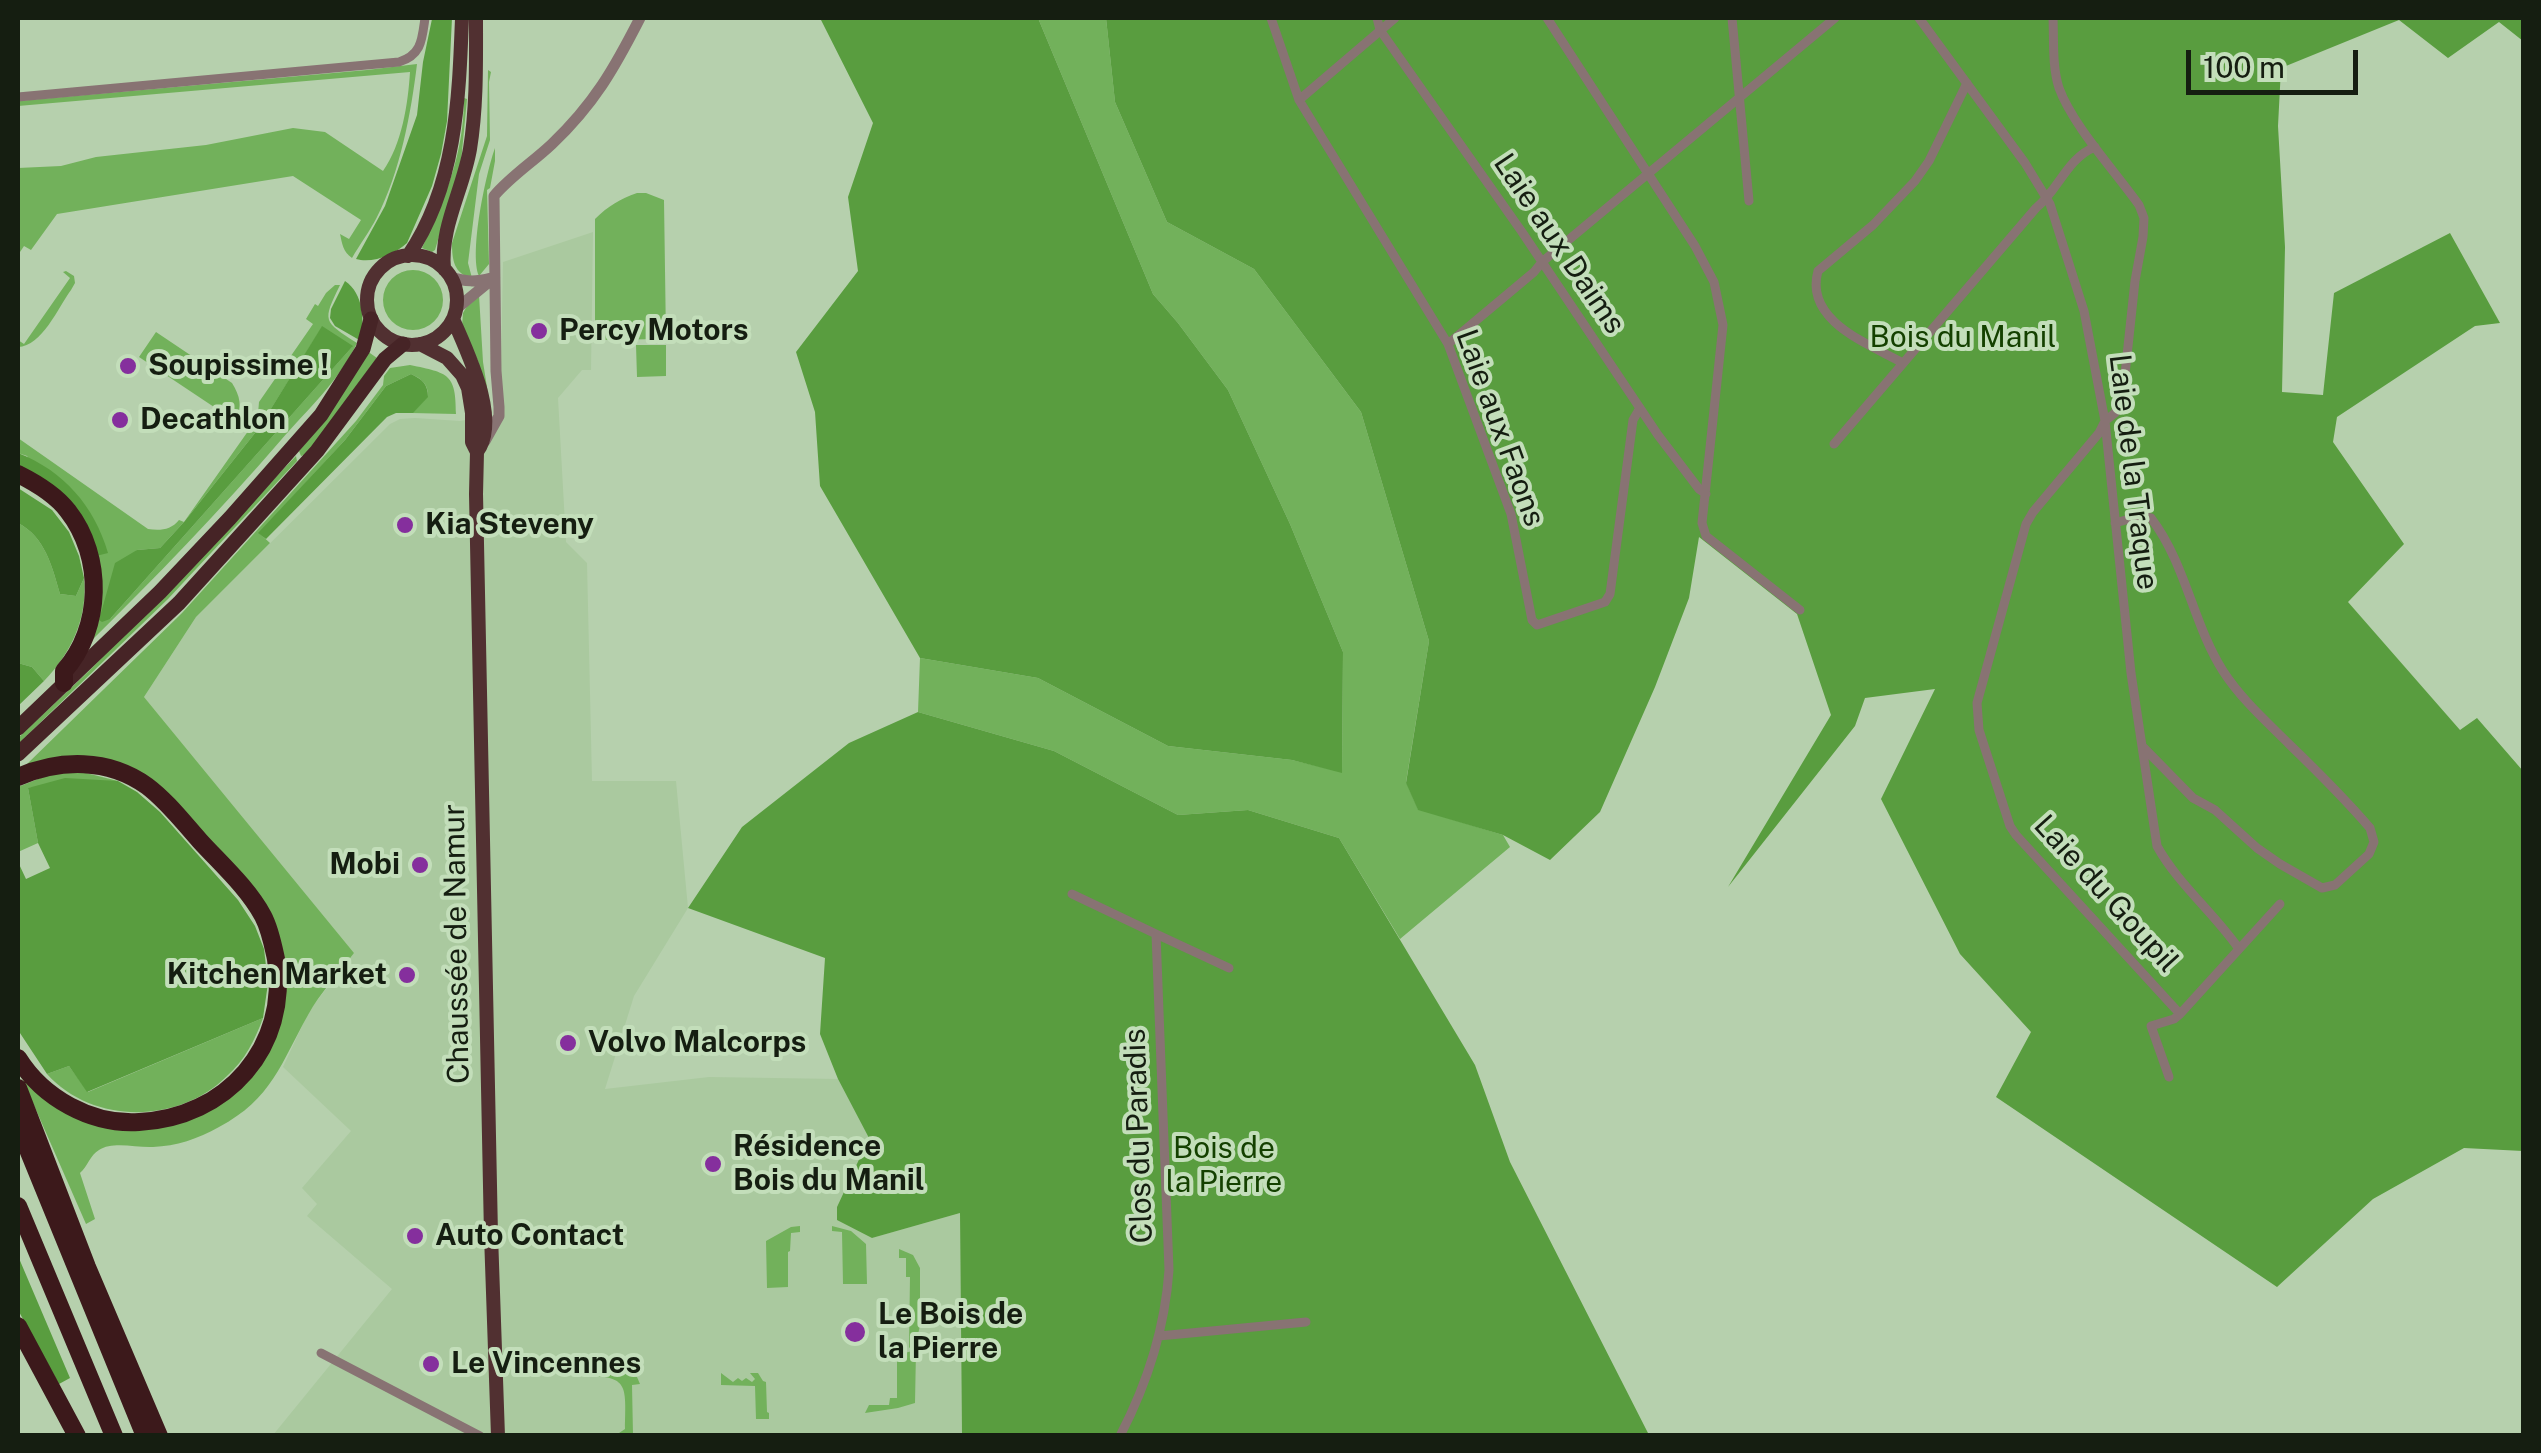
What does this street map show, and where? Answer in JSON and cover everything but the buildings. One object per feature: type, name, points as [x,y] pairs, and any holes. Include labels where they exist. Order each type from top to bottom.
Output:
[{"type":"highway","points":[[18,728],[183,568],[321,415],[363,349],[371,319]]},
{"type":"highway","points":[[18,754],[179,602],[317,451],[385,359],[412,344]]},
{"type":"highway","points":[[18,474],[50,493],[68,510],[84,539],[93,570],[94,598],[88,629],[75,659],[64,672],[64,684]]},
{"type":"highway","points":[[18,777],[64,763],[93,764],[146,785],[178,816],[264,916],[278,972],[273,1021],[254,1062],[216,1099],[188,1113],[157,1122],[103,1119],[52,1096],[18,1058]]},
{"type":"highway","points":[[18,1088],[87,1266],[162,1436]]},
{"type":"highway","points":[[18,1124],[145,1436]]},
{"type":"highway","points":[[18,1206],[114,1436]]},
{"type":"highway","points":[[18,1326],[77,1436]]},
{"type":"main road","points":[[408,256],[431,211],[450,155],[462,18]]},
{"type":"main road","name":"Chaussée de Namur","points":[[476,18],[473,128],[464,175],[443,240],[447,273],[455,287],[454,314],[481,394],[476,494],[498,1436]]},
{"type":"main road","points":[[371,319],[367,299],[372,280],[392,260],[423,257],[447,273]]},
{"type":"main road","points":[[412,344],[435,339],[454,314]]},
{"type":"main road","name":"Chaussée de Namur","points":[[371,319],[381,333],[447,358],[462,375],[471,400],[472,442],[481,446]]},
{"type":"street","points":[[18,97],[399,62],[419,49],[425,18]]},
{"type":"street","points":[[481,446],[500,407],[494,196],[588,108],[615,68],[640,18]]},
{"type":"street","name":"Laie aux Faons","points":[[1271,18],[1298,100],[1448,344],[1511,514],[1532,620],[1537,624],[1605,602],[1610,594],[1631,432],[1640,408]]},
{"type":"street","name":"Laie aux Daims","points":[[1378,18],[1380,30],[1640,408],[1698,489],[1706,494]]},
{"type":"street","points":[[1298,100],[1395,18]]},
{"type":"street","points":[[1547,18],[1703,258],[1718,296],[1723,339],[1702,523],[1706,536],[1800,610]]},
{"type":"street","points":[[1732,18],[1749,201]]},
{"type":"street","points":[[1448,344],[1836,18]]},
{"type":"street","name":"Laie de la Traque","points":[[1920,18],[2048,199],[2084,311],[2106,421],[2131,673],[2157,846],[2239,949]]},
{"type":"street","points":[[2053,18],[2058,86],[2144,218],[2123,393],[2115,414],[2106,421]]},
{"type":"street","points":[[1903,362],[1840,328],[1822,306],[1815,280],[1818,271],[1916,182],[1967,84]]},
{"type":"street","points":[[1834,444],[2036,208],[2048,199],[2068,170],[2086,150],[2095,147]]},
{"type":"street","points":[[447,273],[462,281],[495,277]]},
{"type":"street","points":[[454,314],[495,277]]},
{"type":"street","name":"Laie du Goupil","points":[[2106,421],[2026,524],[1977,702],[1979,730],[2016,836],[2180,1014]]},
{"type":"street","points":[[2115,523],[2140,516],[2152,518],[2189,589],[2223,670],[2266,722],[2366,824],[2374,836],[2373,848],[2335,885],[2326,888],[2308,882],[2194,798],[2142,746]]},
{"type":"street","points":[[1072,894],[1229,968]]},
{"type":"street","points":[[2169,1077],[2150,1026],[2180,1014],[2280,904]]},
{"type":"street","name":"Clos du Paradis","points":[[1120,1436],[1144,1384],[1166,1302],[1156,934]]},
{"type":"street","points":[[1159,1336],[1306,1322]]},
{"type":"street","points":[[321,1354],[480,1436]]},
{"type":"shaded area","points":[[593,232],[591,370],[582,370],[558,398],[566,542],[587,563],[592,781],[676,781],[688,908],[634,996],[605,1089],[709,1077],[838,1079],[870,1138],[837,1207],[872,1238],[960,1213],[962,1433],[273,1435],[392,1289],[307,1216],[317,1204],[302,1188],[351,1131],[283,1067],[309,1011],[354,953],[144,697],[196,617],[390,424],[400,419],[460,421],[500,414],[503,262]]},
{"type":"green space","points":[[452,18],[447,121],[432,186],[407,243],[383,257],[356,259],[385,206],[417,115],[432,19]]},
{"type":"green space","points":[[820,18],[1038,18],[1153,294],[1228,390],[1343,652],[1342,773],[1292,760],[1168,746],[1038,678],[920,658],[820,486],[815,412],[796,352],[858,271],[848,197],[873,123]]},
{"type":"green space","points":[[1038,18],[1106,18],[1115,102],[1167,222],[1254,269],[1361,412],[1429,641],[1406,782],[1418,809],[1503,835],[1510,847],[1400,939],[1339,838],[1248,810],[1178,815],[1054,751],[918,712],[920,658],[1038,678],[1168,746],[1292,760],[1342,772],[1343,652],[1228,390],[1153,294]]},
{"type":"green space","name":"Bois du Manil","points":[[1106,18],[2523,18],[2523,41],[2499,22],[2448,58],[2399,20],[2281,68],[2278,126],[2285,247],[2282,392],[2323,395],[2334,293],[2450,233],[2500,323],[2475,326],[2337,417],[2333,442],[2404,544],[2348,602],[2460,730],[2477,718],[2523,771],[2523,1151],[2464,1148],[2373,1199],[2277,1287],[1996,1097],[2031,1032],[1960,954],[1881,799],[1935,689],[1865,698],[1855,726],[1728,887],[1831,715],[1797,614],[1699,537],[1689,598],[1600,812],[1550,860],[1503,835],[1418,810],[1406,783],[1429,641],[1361,412],[1254,269],[1167,222],[1115,102]]},
{"type":"green space","points":[[417,64],[408,123],[392,181],[377,217],[352,258],[340,234],[349,239],[361,220],[293,176],[57,214],[31,250],[24,246],[18,255],[18,168],[61,166],[96,157],[206,145],[293,128],[325,132],[383,171],[399,136],[410,72],[18,106],[18,101]]},
{"type":"green space","points":[[488,70],[490,140],[479,174],[468,263],[472,278],[455,265],[452,243],[487,136]]},
{"type":"green space","points":[[464,98],[467,99],[461,162],[432,252],[422,248],[457,157]]},
{"type":"green space","points":[[495,148],[487,190],[489,264],[479,276],[477,232]]},
{"type":"green space","points":[[637,193],[664,200],[666,339],[595,340],[595,219],[614,203]]},
{"type":"green space","points":[[413,270],[434,279],[443,300],[434,321],[413,330],[392,321],[383,300],[392,279]]},
{"type":"green space","points":[[63,272],[74,276],[75,283],[55,316],[35,340],[18,347],[18,340],[24,344],[70,278]]},
{"type":"green space","points":[[345,281],[359,300],[361,341],[335,326],[330,318]]},
{"type":"green space","points":[[340,285],[329,320],[357,343],[341,370],[211,518],[89,643],[100,580],[27,456],[18,453],[18,438],[148,529],[165,529],[179,520],[184,522],[251,427],[259,402],[313,324],[306,319],[326,293]],"holes":[[[322,327],[352,347],[110,619],[137,550],[160,548],[259,428]]]},
{"type":"green space","points":[[479,295],[490,406],[478,361],[462,326],[463,313]]},
{"type":"green space","points":[[322,326],[353,346],[110,619],[99,620],[115,563],[137,550],[160,548],[184,522],[259,428]]},
{"type":"green space","points":[[156,332],[232,383],[240,402],[235,421],[139,357]]},
{"type":"green space","points":[[636,345],[666,345],[666,376],[637,377]]},
{"type":"green space","points":[[367,351],[377,358],[307,454],[301,456],[299,451],[332,409]]},
{"type":"green space","points":[[410,365],[448,377],[456,414],[412,413],[428,396],[424,382],[411,374],[386,386],[345,440],[259,533],[270,543],[196,617],[144,697],[354,953],[313,1007],[263,1092],[237,1116],[203,1135],[178,1143],[111,1146],[93,1155],[80,1173],[95,1219],[86,1224],[19,1071],[46,1099],[155,1128],[257,1066],[283,957],[164,791],[84,756],[57,757],[26,765],[182,613],[356,421],[383,385],[390,368]]},
{"type":"green space","points":[[411,374],[424,382],[428,397],[413,413],[387,417],[266,539],[258,533],[345,440],[386,386]]},
{"type":"green space","points":[[18,453],[50,470],[75,492],[86,505],[108,553],[96,556],[92,538],[18,466]]},
{"type":"green space","points":[[296,456],[297,461],[168,599],[18,744],[18,738],[89,671]]},
{"type":"green space","points":[[18,488],[52,510],[69,532],[84,578],[76,596],[60,594],[41,544],[18,523]]},
{"type":"green space","points":[[18,523],[41,544],[60,594],[76,596],[84,578],[83,607],[76,634],[44,681],[32,667],[18,663]]},
{"type":"green space","points":[[18,663],[32,667],[44,681],[18,706]]},
{"type":"green space","name":"Bois de la Pierre","points":[[918,712],[1054,751],[1178,815],[1248,810],[1339,838],[1475,1065],[1510,1162],[1649,1435],[962,1435],[960,1213],[872,1238],[837,1220],[837,1207],[869,1138],[820,1034],[825,958],[688,908],[742,827],[849,743]]},
{"type":"green space","points":[[64,772],[118,781],[28,788],[38,843],[18,852],[18,787]]},
{"type":"green space","points":[[65,778],[118,781],[160,812],[238,900],[255,926],[264,949],[268,983],[263,1018],[87,1092],[69,1066],[47,1074],[18,1030],[18,862],[26,879],[50,868],[38,843],[28,788]]},
{"type":"green space","points":[[263,1018],[249,1049],[227,1076],[207,1092],[161,1110],[112,1110],[88,1103],[47,1074],[69,1066],[88,1092]]},
{"type":"green space","points":[[800,1226],[800,1232],[791,1233],[788,1287],[767,1288],[766,1241]]},
{"type":"green space","points":[[832,1226],[851,1231],[866,1244],[867,1284],[843,1284],[842,1232],[832,1231]]},
{"type":"green space","points":[[899,1249],[913,1255],[920,1268],[920,1326],[916,1342],[909,1348],[910,1277],[906,1277],[906,1258],[899,1258]]},
{"type":"green space","points":[[18,1256],[70,1378],[59,1384],[18,1310]]},
{"type":"green space","points":[[916,1350],[915,1403],[865,1413],[869,1405],[889,1405],[890,1398],[897,1398],[897,1355]]},
{"type":"green space","points":[[584,1372],[627,1372],[637,1377],[640,1384],[632,1385],[633,1435],[619,1435],[625,1429],[621,1384],[606,1377],[576,1376]]},
{"type":"green space","points":[[721,1373],[733,1382],[746,1378],[752,1382],[755,1379],[750,1373],[758,1373],[766,1382],[769,1419],[756,1419],[755,1386],[721,1385]]},
{"type":"place","name":"Percy Motors","points":[[539,331]]},
{"type":"place","name":"Soupissime !","points":[[128,366]]},
{"type":"place","name":"Decathlon","points":[[120,420]]},
{"type":"place","name":"Kia Steveny","points":[[405,525]]},
{"type":"place","name":"Mobi","points":[[420,865]]},
{"type":"place","name":"Kitchen Market","points":[[407,975]]},
{"type":"place","name":"Volvo Malcorps","points":[[568,1043]]},
{"type":"place","name":"Résidence Bois du Manil","points":[[713,1164]]},
{"type":"place","name":"Auto Contact","points":[[415,1236]]},
{"type":"place","name":"Le Bois de la Pierre","points":[[855,1332]]},
{"type":"place","name":"Le Vincennes","points":[[431,1364]]}]
